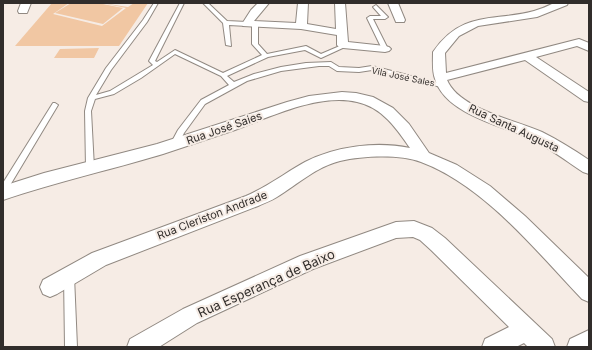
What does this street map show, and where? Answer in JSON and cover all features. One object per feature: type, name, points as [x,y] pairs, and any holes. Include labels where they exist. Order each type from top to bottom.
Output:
[{"type":"street","points":[[264,3],[255,12],[251,25],[301,26],[342,33]]},
{"type":"street","points":[[301,26],[303,3]]},
{"type":"street","points":[[340,3],[344,46],[385,49]]},
{"type":"street","points":[[392,3],[400,20]]},
{"type":"street","points":[[563,3],[537,14],[475,23],[455,34],[439,52],[442,82],[526,55],[584,45]]},
{"type":"street","points":[[526,55],[589,98]]},
{"type":"street","name":"Rua Santa Augusta","points":[[442,82],[456,98],[471,108],[539,137],[589,168]]},
{"type":"street","name":"Rua José Saies","points":[[3,191],[174,145],[311,100],[341,96],[356,97],[374,102],[390,111],[403,124],[424,157]]},
{"type":"street","name":"Rua Cleriston Andrade","points":[[50,287],[99,259],[252,202],[270,193],[311,166],[338,156],[370,151],[406,153],[424,157],[451,169],[484,191],[519,221],[589,292]]},
{"type":"street","name":"Rua Esperança de Baixo","points":[[138,347],[190,316],[307,262],[396,230],[414,229],[426,234],[544,347]]},
{"type":"street","points":[[493,347],[526,330]]},
{"type":"street","points":[[578,347],[589,341]]},
{"type":"lane","points":[[90,168],[88,111],[91,98],[100,81],[132,40],[156,3]]},
{"type":"lane","points":[[157,65],[152,61],[182,3]]},
{"type":"lane","points":[[206,3],[226,24],[228,28],[229,45]]},
{"type":"lane","points":[[376,7],[384,17],[370,18],[385,49]]},
{"type":"lane","points":[[226,24],[251,25],[255,44],[266,56]]},
{"type":"lane","points":[[223,76],[266,56],[306,48],[321,56],[344,46]]},
{"type":"lane","points":[[91,98],[112,93],[175,52],[223,76],[233,85]]},
{"type":"lane","name":"Vila José Sales","points":[[174,145],[181,132],[203,102],[247,78],[293,66],[332,64],[337,69],[359,70],[372,68],[442,82]]},
{"type":"lane","points":[[3,191],[55,105]]},
{"type":"lane","points":[[69,276],[71,347]]},
{"type":"shaded area","points":[[52,3],[69,3],[53,14],[102,26],[126,8],[102,3],[128,7],[134,3],[148,3],[119,46],[15,46]]},
{"type":"shaded area","points":[[71,3],[98,3],[123,8],[103,24],[55,13]]},
{"type":"shaded area","points":[[99,48],[94,58],[54,58],[60,49]]}]
